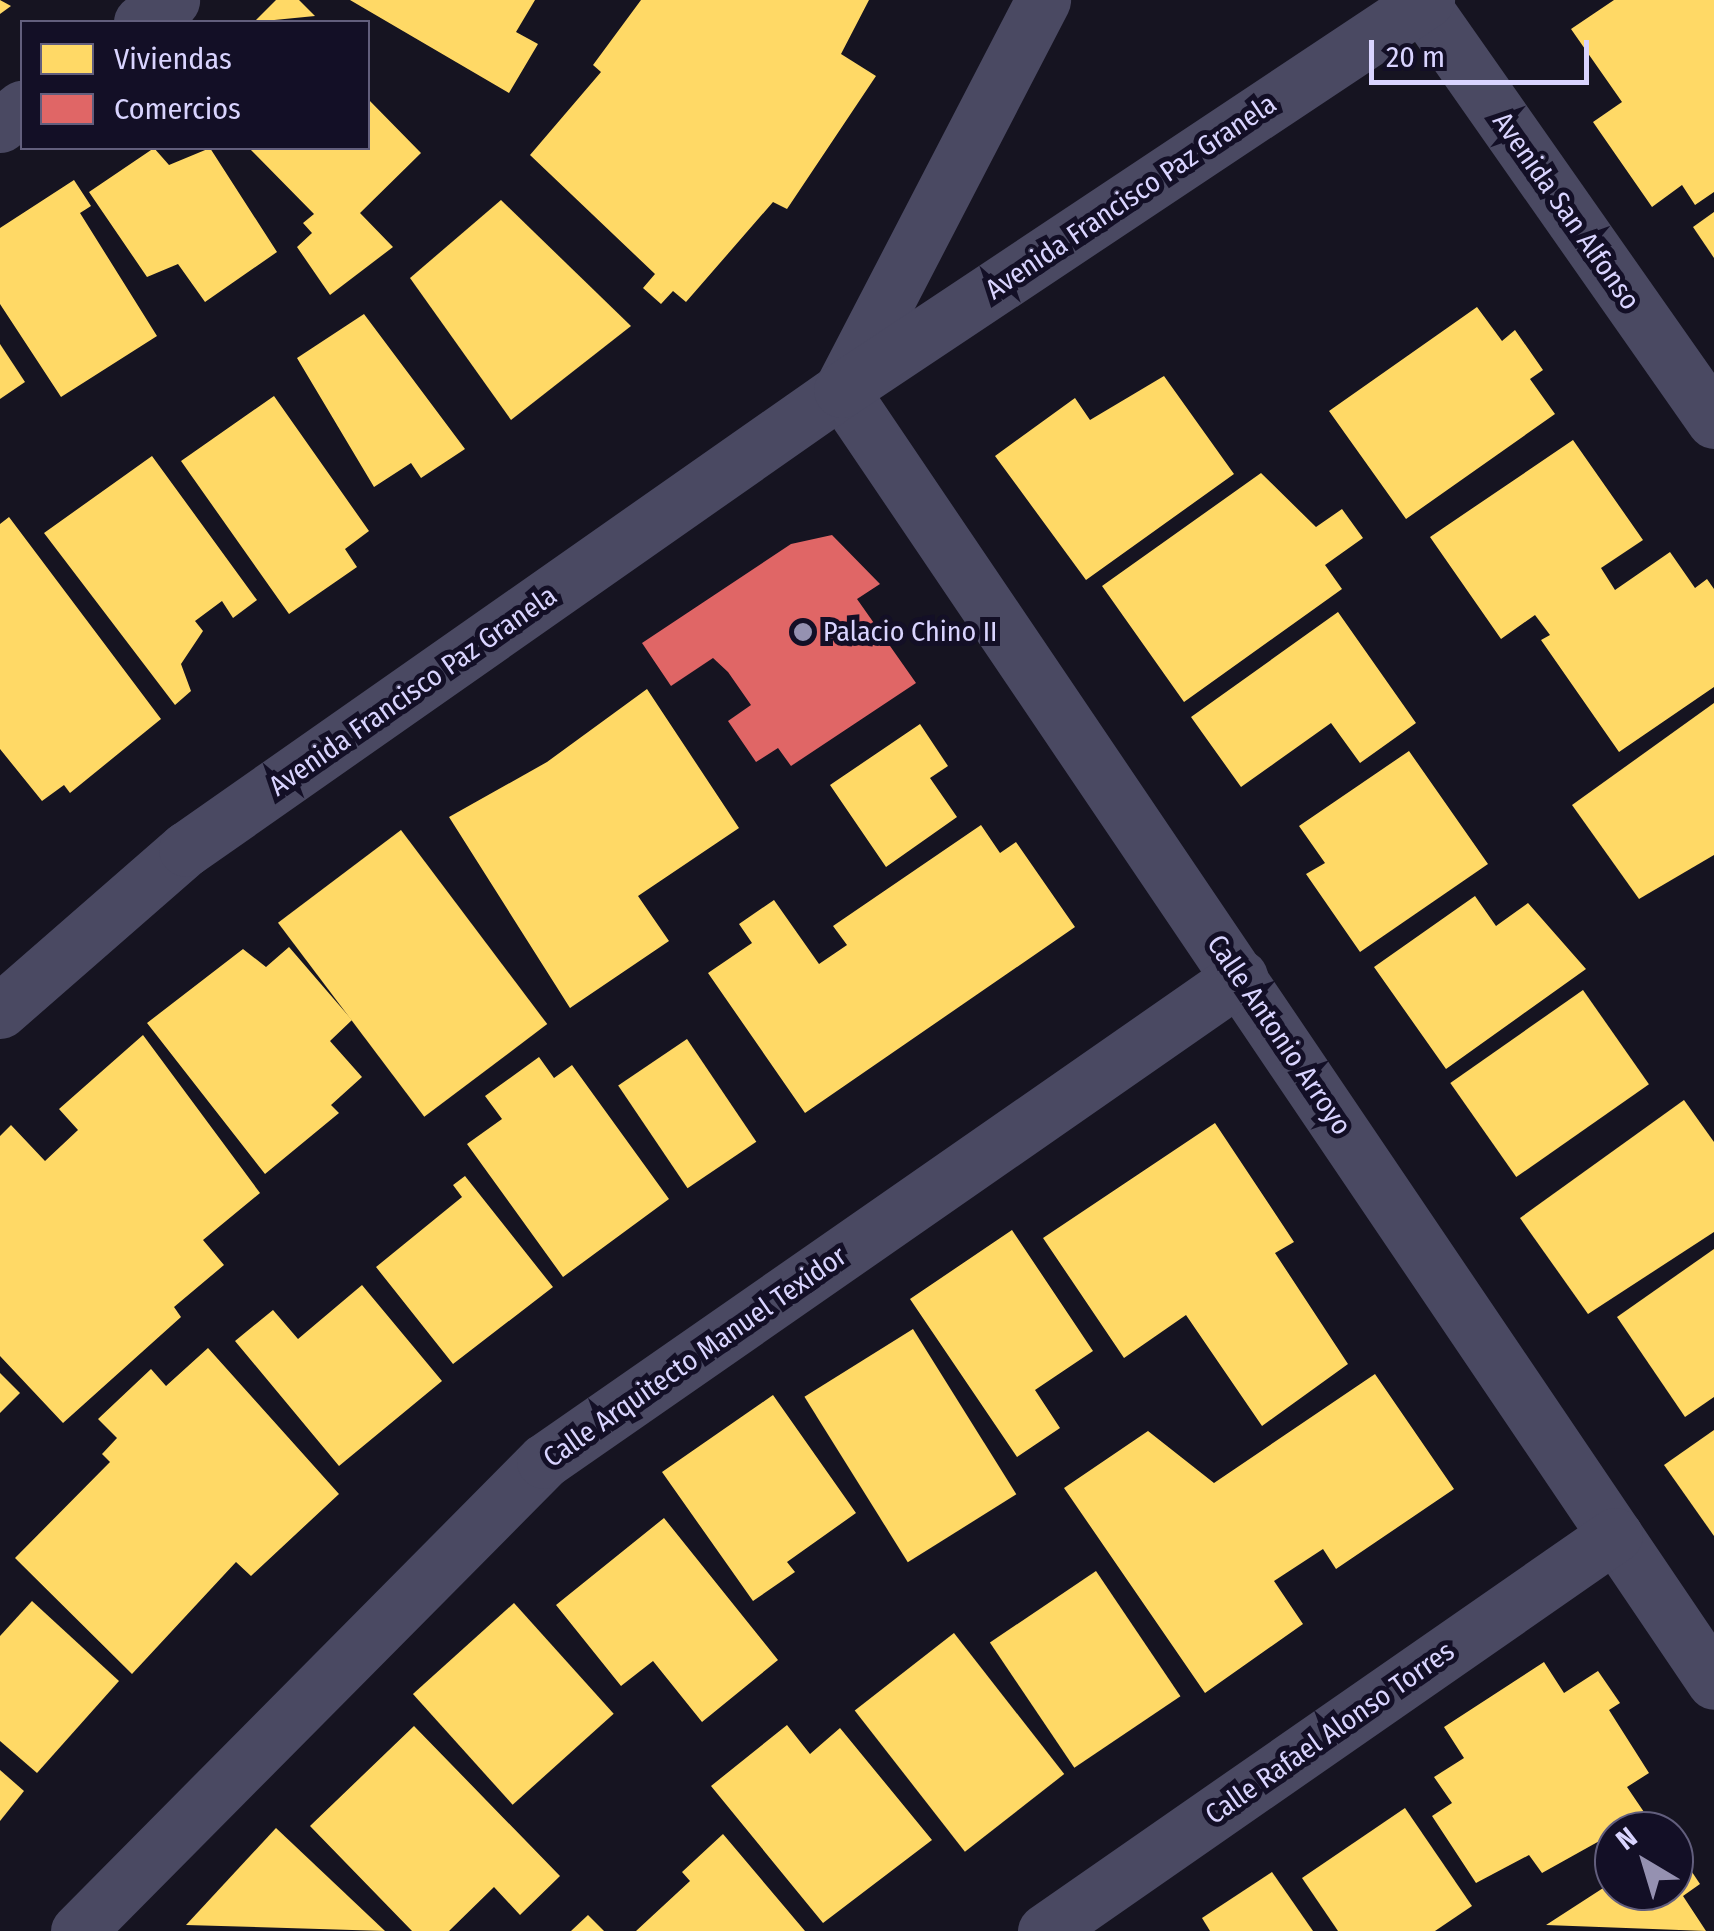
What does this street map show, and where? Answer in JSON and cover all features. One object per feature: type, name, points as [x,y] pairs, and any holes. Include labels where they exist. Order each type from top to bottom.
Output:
[{"type":"street","points":[[144,20],[172,0]]},
{"type":"street","name":"Avenida Francisco Paz Granela","points":[[841,390],[1042,0]]},
{"type":"street","name":"Avenida Francisco Paz Granela","points":[[0,1011],[186,849],[841,390],[1422,1]]},
{"type":"street","name":"Avenida San Alfonso","points":[[1422,1],[1714,421]]},
{"type":"street","name":"Calle Antonio Arroyo","points":[[841,390],[1714,1682]]},
{"type":"street","name":"Calle Arquitecto Manuel Texidor","points":[[78,1931],[544,1461],[1240,977]]},
{"type":"street","name":"Calle Rafael Alonso Torres","points":[[1044,1931],[1615,1535]]},
{"type":"building: Viviendas","points":[[0,0],[11,6],[0,14]]},
{"type":"building: Viviendas","points":[[276,0],[299,0],[315,16],[274,20],[256,20]]},
{"type":"building: Viviendas","points":[[350,0],[535,0],[516,32],[538,44],[509,93]]},
{"type":"building: Viviendas","points":[[641,0],[869,0],[841,54],[876,76],[787,209],[773,202],[686,302],[673,291],[661,304],[643,288],[655,274],[530,155],[601,72],[593,65]]},
{"type":"building: Viviendas","points":[[1614,0],[1714,0],[1714,192],[1695,205],[1682,185],[1652,207],[1593,122],[1622,102],[1571,29]]},
{"type":"building: Viviendas","points":[[370,101],[421,153],[360,213],[393,247],[330,295],[297,247],[312,233],[303,223],[314,214],[251,150],[370,150]]},
{"type":"building: Viviendas","points":[[151,150],[156,150],[169,165],[211,150],[277,252],[205,302],[178,264],[147,277],[89,192]]},
{"type":"building: Viviendas","points":[[74,180],[91,206],[80,213],[157,336],[61,397],[0,304],[0,228]]},
{"type":"building: Viviendas","points":[[501,200],[631,326],[511,420],[410,278]]},
{"type":"building: Viviendas","points":[[1714,212],[1714,258],[1693,227]]},
{"type":"building: Viviendas","points":[[1477,307],[1502,341],[1515,330],[1543,370],[1530,379],[1555,414],[1406,519],[1329,411]]},
{"type":"building: Viviendas","points":[[364,314],[465,449],[421,478],[411,463],[374,487],[297,358]]},
{"type":"building: Viviendas","points":[[0,344],[25,382],[0,399]]},
{"type":"building: Viviendas","points":[[1164,376],[1234,474],[1086,580],[995,456],[1075,398],[1090,420]]},
{"type":"building: Viviendas","points":[[274,396],[369,531],[345,549],[357,567],[289,614],[181,461]]},
{"type":"building: Viviendas","points":[[1573,440],[1643,540],[1601,568],[1615,590],[1670,552],[1695,588],[1707,579],[1714,589],[1714,687],[1619,752],[1541,640],[1550,635],[1535,615],[1501,639],[1430,537]]},
{"type":"building: Viviendas","points":[[152,456],[257,600],[233,618],[222,601],[195,621],[203,631],[181,664],[191,691],[175,705],[44,533]]},
{"type":"building: Viviendas","points":[[1261,473],[1316,527],[1342,509],[1363,538],[1325,565],[1342,589],[1184,702],[1102,586]]},
{"type":"building: Viviendas","points":[[9,517],[161,719],[70,793],[64,785],[42,801],[0,749],[0,524]]},
{"type":"building: Viviendas","points":[[1338,612],[1416,723],[1360,763],[1331,723],[1241,787],[1191,717]]},
{"type":"building: Viviendas","points":[[647,689],[739,828],[638,896],[669,941],[570,1008],[449,817],[547,762]]},
{"type":"building: Viviendas","points":[[1714,703],[1714,855],[1639,899],[1572,805]]},
{"type":"building: Viviendas","points":[[920,724],[948,766],[930,778],[957,817],[886,867],[830,785]]},
{"type":"building: Viviendas","points":[[1409,751],[1488,864],[1360,952],[1306,874],[1325,863],[1299,826]]},
{"type":"building: Viviendas","points":[[981,825],[1000,853],[1016,842],[1075,927],[805,1113],[708,973],[752,943],[739,924],[774,900],[819,964],[847,945],[833,926]]},
{"type":"building: Viviendas","points":[[401,830],[547,1024],[424,1117],[278,923]]},
{"type":"building: Viviendas","points":[[1475,896],[1496,926],[1528,903],[1586,969],[1446,1069],[1374,967]]},
{"type":"building: Viviendas","points":[[289,947],[352,1020],[330,1041],[362,1077],[331,1105],[339,1113],[265,1174],[147,1023],[243,949],[266,967]]},
{"type":"building: Viviendas","points":[[1583,990],[1649,1084],[1516,1177],[1450,1083]]},
{"type":"building: Viviendas","points":[[143,1035],[260,1193],[203,1240],[224,1265],[174,1307],[181,1317],[63,1423],[0,1356],[0,1136],[11,1125],[45,1161],[78,1130],[59,1109]]},
{"type":"building: Viviendas","points":[[687,1039],[756,1142],[688,1188],[618,1085]]},
{"type":"building: Viviendas","points":[[539,1057],[554,1078],[572,1065],[669,1199],[563,1277],[467,1144],[502,1119],[485,1096]]},
{"type":"building: Viviendas","points":[[1684,1100],[1714,1142],[1714,1232],[1588,1314],[1520,1218]]},
{"type":"building: Viviendas","points":[[1215,1123],[1294,1242],[1275,1253],[1348,1364],[1262,1426],[1186,1315],[1124,1358],[1043,1238]]},
{"type":"building: Viviendas","points":[[465,1176],[553,1287],[453,1364],[376,1267],[462,1197],[453,1185]]},
{"type":"building: Viviendas","points":[[1012,1230],[1093,1351],[1035,1390],[1060,1428],[1017,1457],[910,1299]]},
{"type":"building: Viviendas","points":[[1714,1249],[1714,1397],[1685,1417],[1617,1317]]},
{"type":"building: Viviendas","points":[[362,1285],[442,1381],[339,1466],[235,1341],[273,1310],[298,1339]]},
{"type":"building: Viviendas","points":[[913,1329],[1016,1494],[908,1562],[804,1397]]},
{"type":"building: Viviendas","points":[[208,1348],[339,1494],[251,1576],[236,1562],[132,1674],[15,1558],[110,1462],[102,1454],[117,1438],[98,1419],[151,1369],[166,1386]]},
{"type":"building: Viviendas","points":[[0,1373],[20,1393],[0,1413]]},
{"type":"building: Viviendas","points":[[1375,1374],[1454,1489],[1336,1569],[1323,1549],[1274,1581],[1303,1624],[1205,1693],[1064,1488],[1148,1431],[1214,1483]]},
{"type":"building: Viviendas","points":[[773,1395],[856,1513],[787,1562],[795,1572],[753,1601],[662,1472]]},
{"type":"building: Viviendas","points":[[1714,1430],[1714,1536],[1664,1465]]},
{"type":"building: Viviendas","points":[[664,1518],[778,1660],[702,1722],[653,1661],[621,1686],[556,1605]]},
{"type":"building: Viviendas","points":[[1096,1571],[1180,1696],[1074,1768],[990,1643]]},
{"type":"building: Viviendas","points":[[32,1601],[119,1681],[37,1773],[0,1741],[0,1636]]},
{"type":"building: Viviendas","points":[[514,1603],[614,1714],[513,1805],[413,1694]]},
{"type":"building: Viviendas","points":[[954,1633],[1064,1774],[965,1852],[855,1711]]},
{"type":"building: Viviendas","points":[[1544,1662],[1564,1693],[1598,1671],[1620,1703],[1609,1710],[1649,1773],[1627,1787],[1643,1811],[1594,1811],[1594,1844],[1542,1873],[1529,1855],[1476,1883],[1432,1816],[1452,1803],[1434,1777],[1464,1758],[1444,1727]]},
{"type":"building: Viviendas","points":[[787,1725],[810,1754],[840,1728],[932,1840],[823,1923],[711,1786]]},
{"type":"building: Viviendas","points":[[414,1726],[560,1876],[520,1915],[494,1887],[449,1931],[412,1931],[310,1826]]},
{"type":"building: Viviendas","points":[[0,1770],[24,1791],[0,1821]]},
{"type":"building: Viviendas","points":[[1405,1808],[1472,1906],[1435,1931],[1338,1931],[1302,1878]]},
{"type":"building: Viviendas","points":[[276,1828],[385,1931],[186,1925]]},
{"type":"building: Viviendas","points":[[723,1834],[805,1931],[636,1931],[690,1881],[682,1872]]},
{"type":"building: Viviendas","points":[[1272,1872],[1313,1931],[1210,1931],[1202,1918]]},
{"type":"building: Viviendas","points":[[1594,1894],[1594,1911],[1693,1911],[1706,1931],[1546,1925]]},
{"type":"building: Viviendas","points":[[588,1915],[604,1931],[571,1931]]},
{"type":"building: Comercios","points":[[832,535],[880,584],[857,599],[916,683],[791,766],[778,748],[756,762],[728,721],[751,705],[728,672],[713,658],[671,686],[642,643],[791,544]]},
{"type":"place","name":"Palacio Chino II","points":[[803,632]]}]
